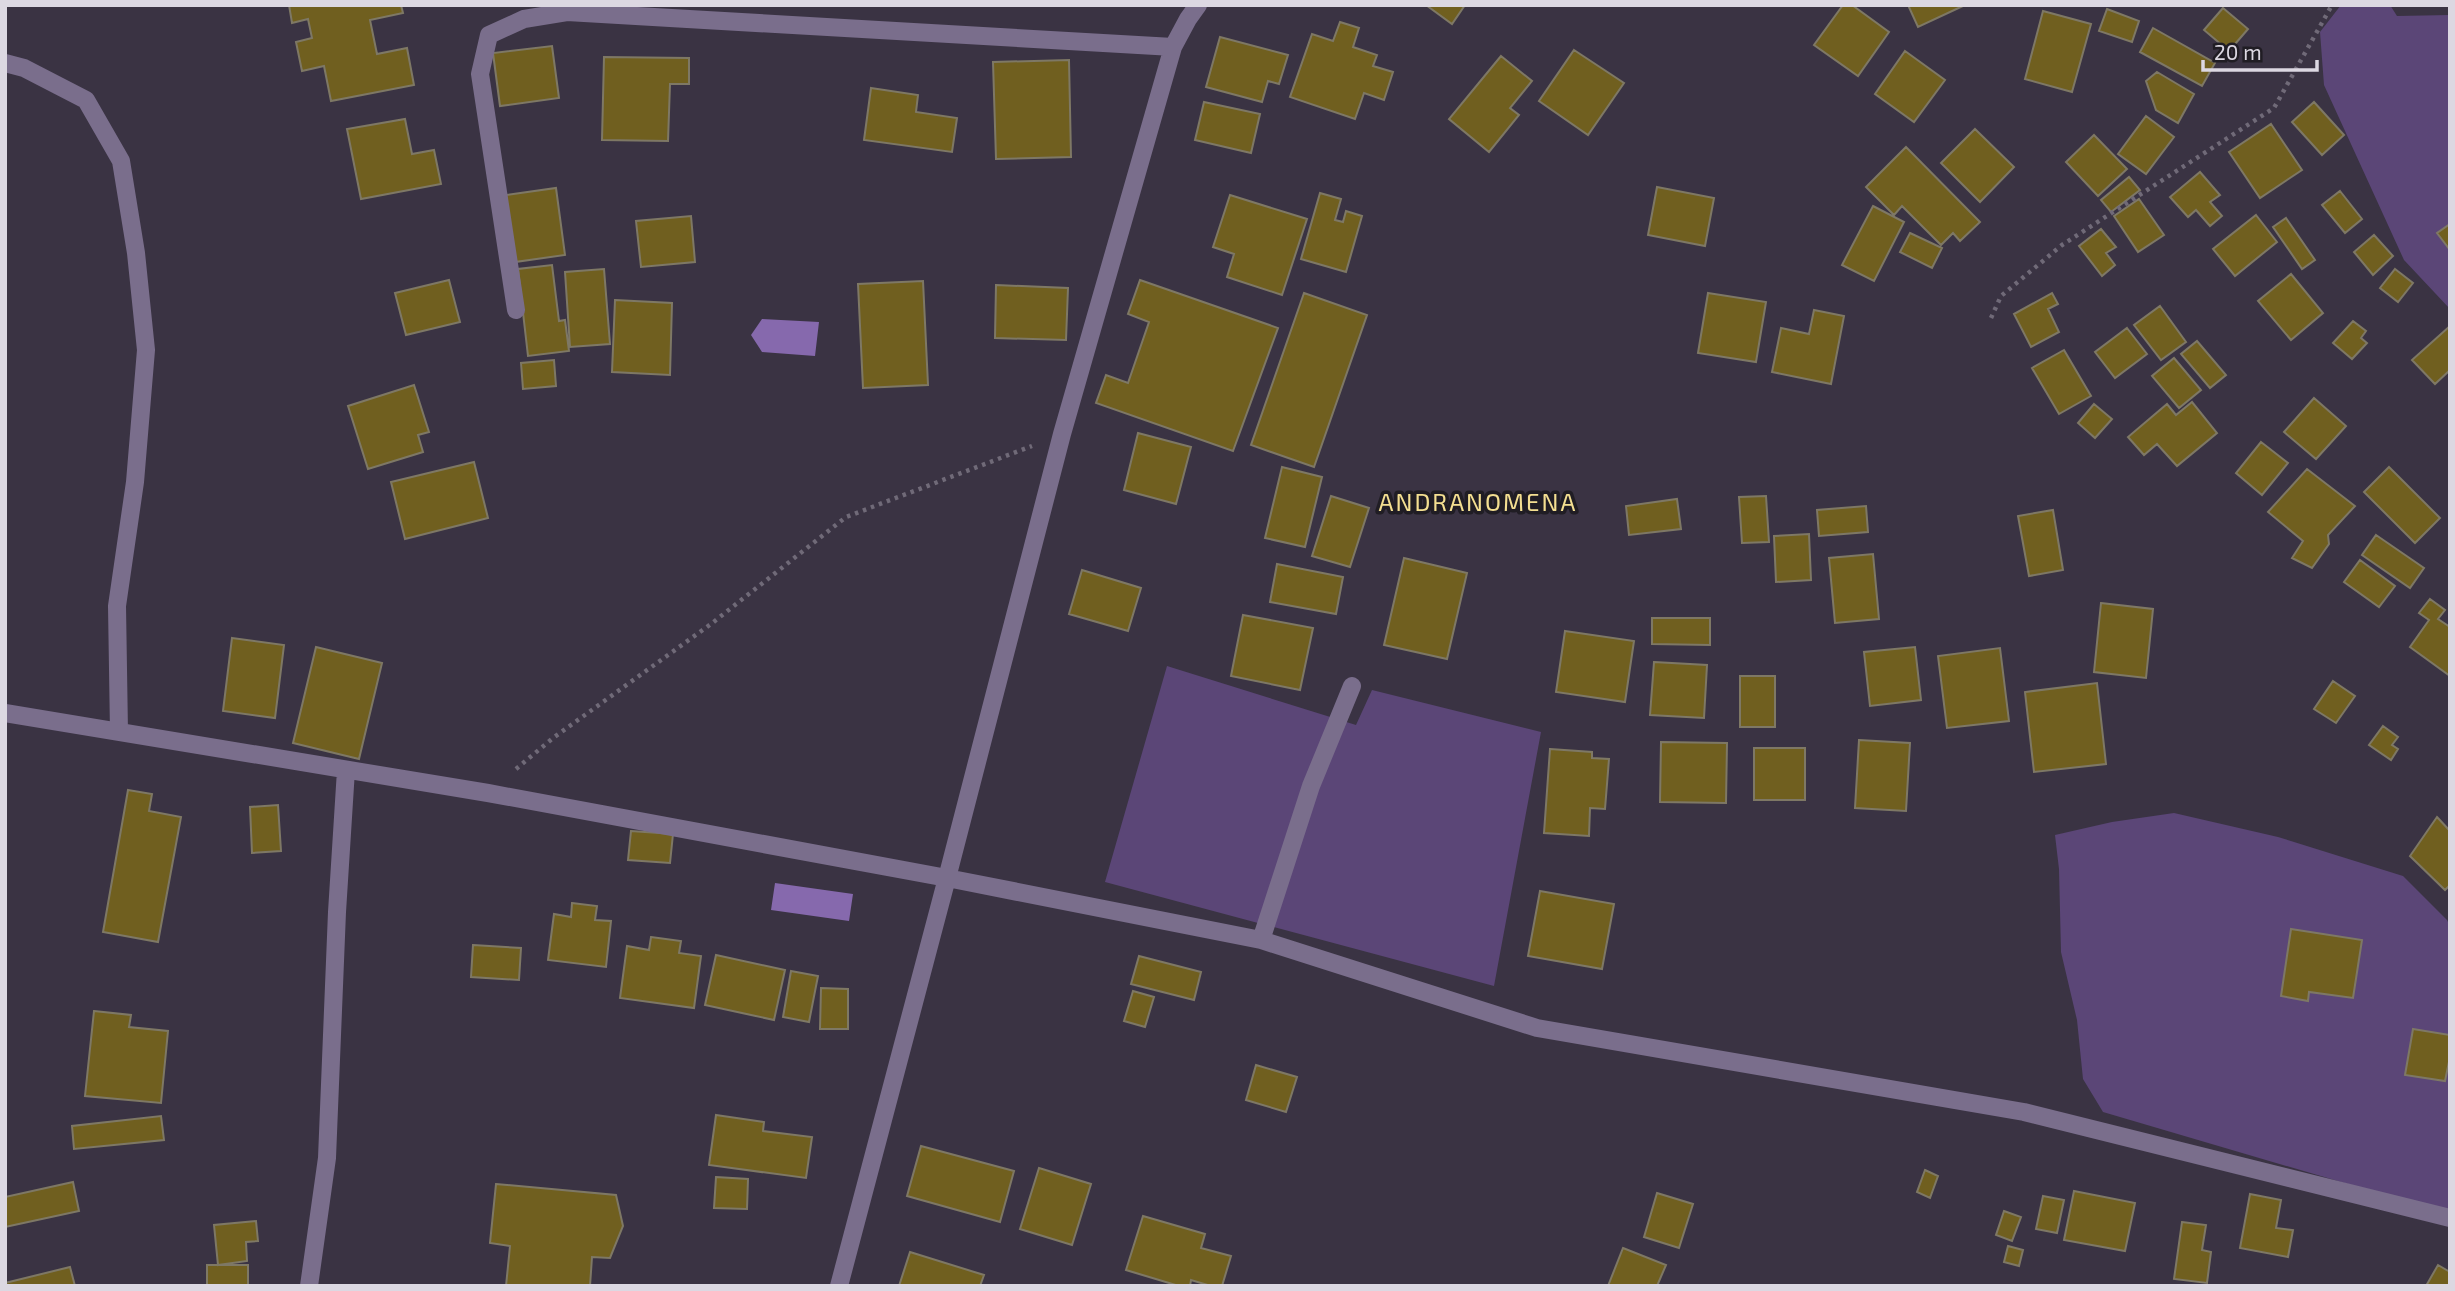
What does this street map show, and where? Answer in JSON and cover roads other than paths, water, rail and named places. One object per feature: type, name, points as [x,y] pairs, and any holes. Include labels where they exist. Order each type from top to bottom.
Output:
[{"type":"street","points":[[839,1286],[1062,434],[1173,47],[1198,5]]},
{"type":"street","points":[[516,310],[480,74],[489,35],[524,19],[567,12],[1173,47]]},
{"type":"street","points":[[5,62],[24,68],[86,100],[121,161],[136,253],[146,350],[135,482],[117,606],[119,732]]},
{"type":"street","points":[[1261,940],[1311,786],[1352,686]]},
{"type":"street","points":[[5,713],[488,793],[947,878],[1261,940],[1537,1028],[2024,1112],[2450,1218]]},
{"type":"street","points":[[309,1286],[327,1158],[346,770]]},
{"type":"district","name":"ANDRANOMENA","points":[[1478,503]]}]
